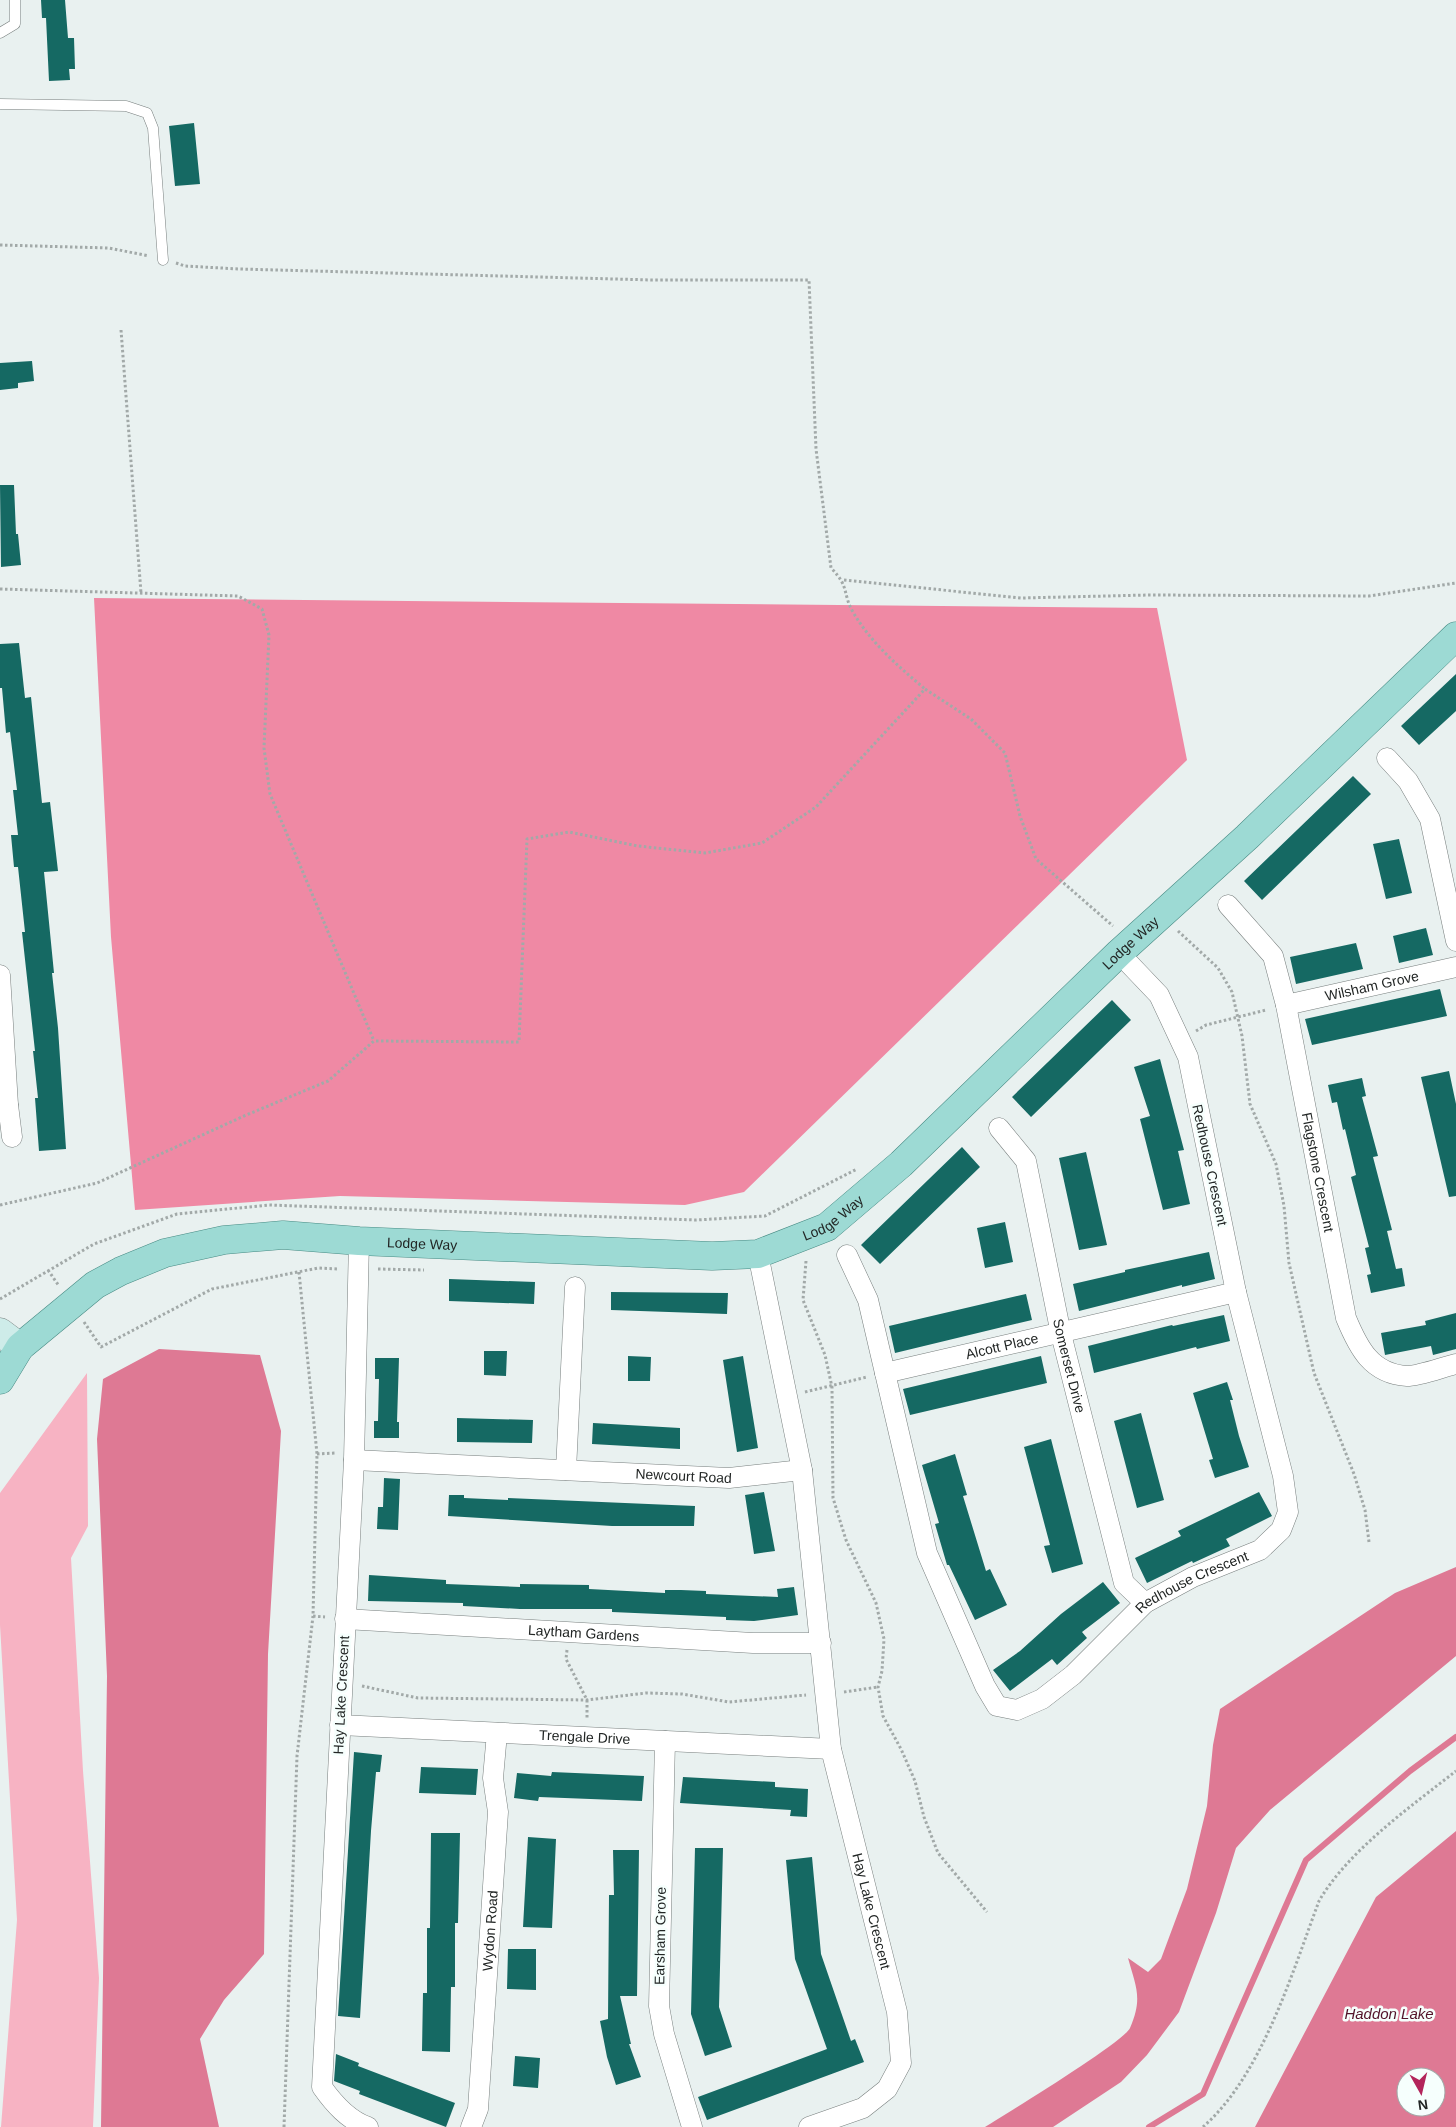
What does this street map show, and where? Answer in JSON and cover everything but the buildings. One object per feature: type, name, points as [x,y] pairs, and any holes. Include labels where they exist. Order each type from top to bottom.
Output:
[{"type":"main road","name":"Lodge Way","points":[[0,1380],[10,1339],[72,1304],[95,1285],[121,1271],[165,1253],[224,1240],[283,1235],[359,1241],[712,1256],[758,1254],[827,1227],[901,1164],[1114,938],[1247,837],[1456,636]]},
{"type":"street","points":[[1387,758],[1408,781],[1430,819],[1456,941]]},
{"type":"street","name":"Flagstone Crescent","points":[[1228,905],[1273,956],[1286,1005],[1346,1318],[1358,1347],[1378,1368],[1407,1376],[1456,1364]]},
{"type":"street","name":"Redhouse Crescent","points":[[847,1255],[868,1300],[927,1553],[985,1686],[997,1706],[1017,1710],[1042,1699],[1073,1675],[1144,1603],[1193,1577],[1260,1550],[1281,1530],[1288,1512],[1283,1476],[1236,1292],[1188,1057],[1159,995],[1114,938]]},
{"type":"street","name":"Wilsham Grove","points":[[1286,1005],[1456,967]]},
{"type":"street","points":[[0,975],[4,1106],[12,1137]]},
{"type":"street","name":"Somerset Drive","points":[[999,1128],[1026,1161],[1061,1334],[1124,1583],[1144,1603]]},
{"type":"street","name":"Hay Lake Crescent","points":[[359,1241],[354,1460],[322,2087],[336,2106],[360,2124],[368,2127]]},
{"type":"street","name":"Hay Lake Crescent","points":[[758,1254],[802,1470],[831,1749],[897,2012],[900,2063],[888,2089],[863,2108],[809,2127]]},
{"type":"street","points":[[566,1470],[575,1287]]},
{"type":"street","name":"Alcott Place","points":[[885,1373],[1061,1334],[1236,1292]]},
{"type":"street","name":"Newcourt Road","points":[[354,1460],[729,1478],[802,1470]]},
{"type":"street","name":"Laytham Gardens","points":[[345,1619],[753,1643],[821,1643]]},
{"type":"street","name":"Trengale Drive","points":[[340,1726],[831,1749]]},
{"type":"street","name":"Wydon Road","points":[[470,2127],[478,2109],[498,1812],[494,1778],[497,1733]]},
{"type":"street","name":"Earsham Grove","points":[[664,1741],[659,2006],[664,2034],[692,2127]]},
{"type":"lane","points":[[0,33],[15,24],[15,0]]},
{"type":"lane","points":[[0,104],[126,106],[147,113],[153,128],[163,260]]},
{"type":"path","points":[[0,245],[109,248],[134,252],[185,266],[249,269],[652,280],[809,280],[816,449],[831,568],[843,580],[852,611],[885,654],[924,689],[971,718],[1005,753],[1020,816],[1036,859],[1114,938],[1121,920]]},
{"type":"path","points":[[121,330],[141,593]]},
{"type":"path","points":[[843,580],[1021,598],[1149,595],[1369,596],[1456,584]]},
{"type":"path","points":[[0,589],[238,596],[262,609],[269,635],[264,748],[270,794],[374,1041]]},
{"type":"path","points":[[0,1205],[97,1183],[244,1116],[328,1081],[374,1041],[519,1042],[527,839],[569,832],[638,846],[704,853],[762,843],[816,807],[924,689]]},
{"type":"path","points":[[1171,938],[1185,925]]},
{"type":"path","points":[[1178,932],[1218,968],[1232,992],[1236,1018],[1242,1036],[1250,1104],[1276,1164],[1284,1206],[1289,1263],[1314,1373],[1354,1474],[1365,1510],[1370,1542]]},
{"type":"path","points":[[1180,1040],[1206,1025],[1286,1005]]},
{"type":"path","points":[[0,1299],[94,1244],[178,1214],[269,1205],[696,1220],[765,1216],[862,1166]]},
{"type":"path","points":[[798,1259],[807,1256],[803,1300],[825,1355],[832,1386],[833,1498],[846,1540],[876,1604],[884,1639],[882,1671],[878,1687],[883,1716],[901,1749],[915,1781],[924,1817],[938,1853],[987,1912]]},
{"type":"path","points":[[48,1270],[101,1347],[212,1289],[318,1268],[428,1270]]},
{"type":"path","points":[[284,2127],[298,1756],[313,1616],[316,1454],[299,1272]]},
{"type":"path","points":[[787,1396],[885,1373]]},
{"type":"path","points":[[313,1616],[345,1619]]},
{"type":"path","points":[[568,1632],[566,1659],[587,1700],[588,1737]]},
{"type":"path","points":[[342,1682],[418,1698],[587,1700],[646,1693],[682,1694],[729,1702],[826,1694],[878,1687]]},
{"type":"path","points":[[1203,2127],[1218,2114],[1241,2081],[1265,2039],[1319,1901],[1331,1881],[1350,1859],[1456,1771]]},
{"type":"shaded area","points":[[94,598],[1157,608],[1187,760],[744,1192],[685,1205],[340,1196],[135,1210],[111,937]]},
{"type":"shaded area","points":[[87,1373],[88,1526],[71,1558],[83,1771],[99,1978],[93,2127],[1,2127],[17,1920],[0,1625],[0,1493]]},
{"type":"water","points":[[159,1349],[260,1355],[281,1431],[268,1654],[264,1954],[224,2000],[200,2039],[219,2127],[101,2127],[107,1676],[97,1439],[103,1379]]},
{"type":"water","points":[[1456,1567],[1456,1656],[1270,1810],[1236,1848],[1216,1913],[1179,2012],[1147,2055],[1121,2082],[1053,2127],[985,2127],[1108,2048],[1130,2028],[1136,2008],[1137,1993],[1128,1958],[1148,1972],[1161,1959],[1187,1889],[1207,1806],[1213,1745],[1220,1709],[1395,1593]]},
{"type":"water","name":"Haddon Lake","points":[[1456,1831],[1456,2127],[1255,2127],[1376,1897]]},
{"type":"waterway","points":[[1149,2127],[1203,2094],[1306,1860],[1410,1771],[1456,1737]]}]
